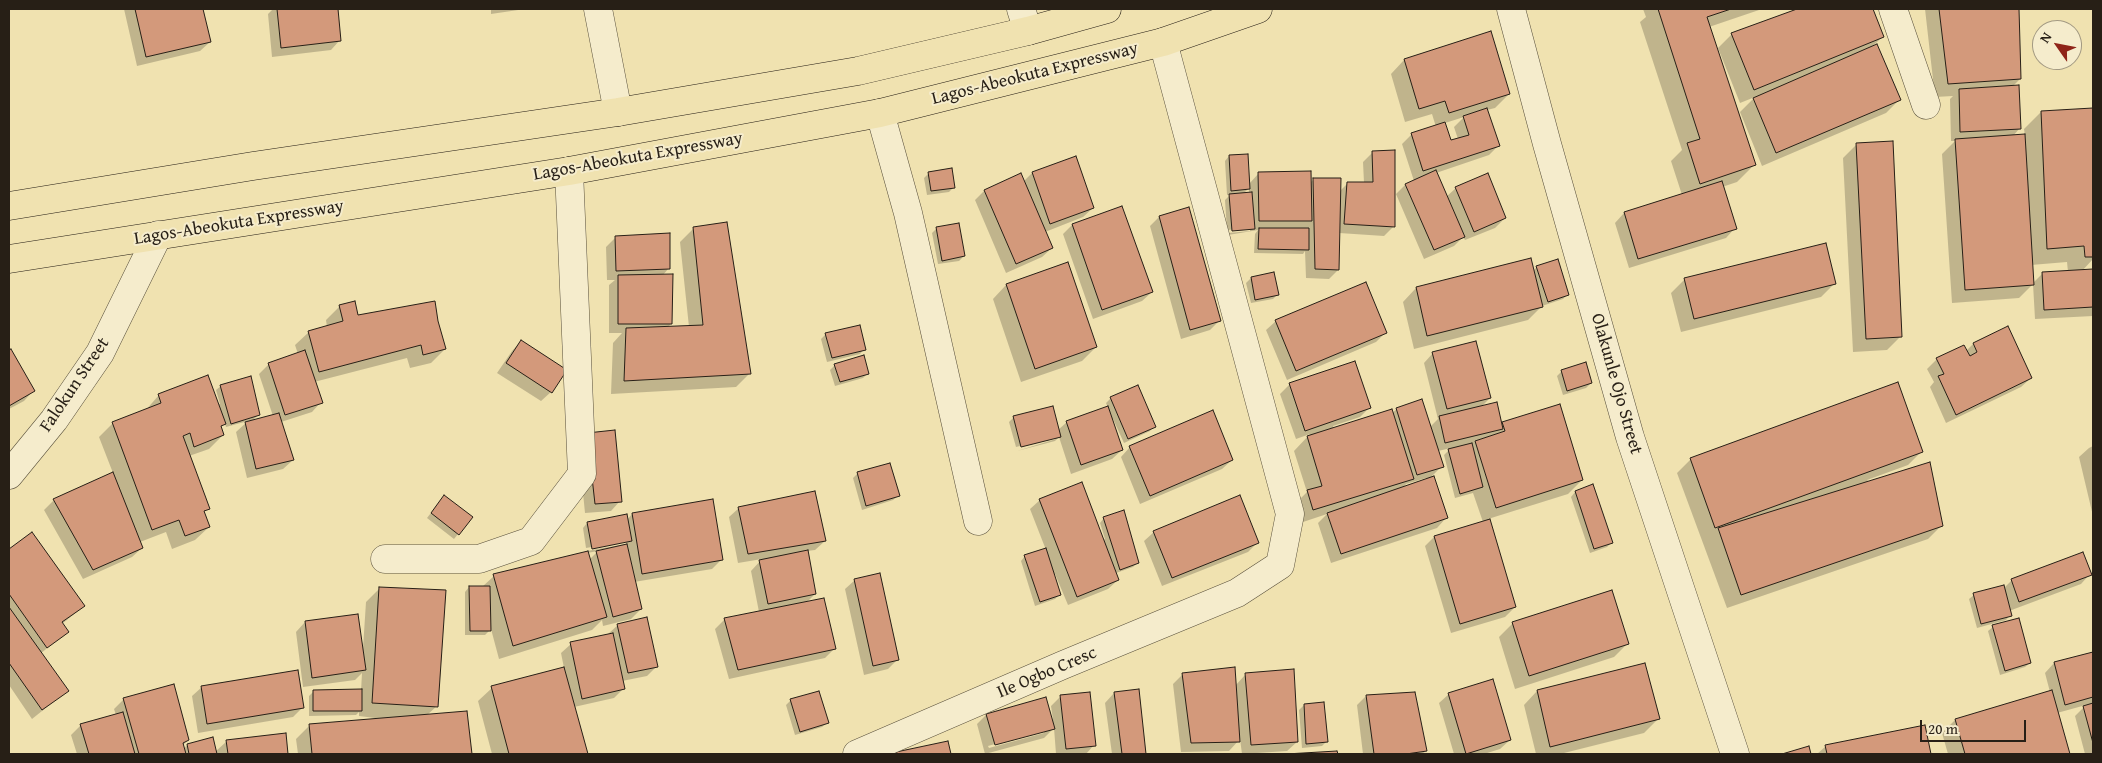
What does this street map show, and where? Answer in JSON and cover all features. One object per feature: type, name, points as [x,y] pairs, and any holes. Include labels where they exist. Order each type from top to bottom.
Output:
[{"type":"highway","points":[[9,206],[253,166],[618,112],[858,71],[1024,20],[1107,9]]},
{"type":"highway","name":"Lagos-Abeokuta Expressway","points":[[9,259],[568,170],[880,113],[1163,42],[1258,9]]},
{"type":"street","points":[[598,9],[618,112]]},
{"type":"street","name":"Olakunle Ojo Street","points":[[1511,9],[1546,144],[1630,437],[1735,754]]},
{"type":"street","points":[[1893,9],[1926,105]]},
{"type":"street","name":"Ile Ogbo Cresc","points":[[857,754],[1063,665],[1237,593],[1280,565],[1290,514],[1163,42]]},
{"type":"street","points":[[880,113],[908,213],[978,521]]},
{"type":"street","points":[[385,559],[479,559],[532,541],[582,474],[568,170]]},
{"type":"street","name":"Falokun Street","points":[[9,475],[54,420],[100,353],[158,235]]},
{"type":"building","points":[[135,9],[203,9],[211,42],[146,57]]},
{"type":"building","points":[[277,9],[338,9],[341,41],[281,48]]},
{"type":"building","points":[[1658,9],[1731,9],[1707,17],[1756,165],[1700,184],[1687,143],[1700,139]]},
{"type":"building","points":[[1797,9],[1873,9],[1884,37],[1754,90],[1731,33]]},
{"type":"building","points":[[1939,9],[2019,9],[2021,79],[1948,84]]},
{"type":"building","points":[[1491,31],[1510,94],[1449,113],[1445,101],[1419,109],[1404,59]]},
{"type":"building","points":[[1877,44],[1901,100],[1776,153],[1753,98]]},
{"type":"building","points":[[2019,85],[2021,129],[1960,132],[1959,89]]},
{"type":"building","points":[[1487,108],[1500,146],[1423,171],[1411,133],[1445,122],[1451,140],[1469,135],[1463,116]]},
{"type":"building","points":[[2093,108],[2093,257],[2085,257],[2084,246],[2047,249],[2041,111]]},
{"type":"building","points":[[2025,134],[2034,285],[1965,290],[1955,139]]},
{"type":"building","points":[[1893,141],[1902,337],[1866,339],[1856,143]]},
{"type":"building","points":[[1395,150],[1395,227],[1344,224],[1347,182],[1373,182],[1372,151]]},
{"type":"building","points":[[1248,154],[1250,189],[1231,191],[1229,155]]},
{"type":"building","points":[[1076,156],[1094,208],[1050,224],[1032,172]]},
{"type":"building","points":[[952,168],[955,188],[931,191],[928,172]]},
{"type":"building","points":[[1436,170],[1465,237],[1434,250],[1405,184]]},
{"type":"building","points":[[1311,171],[1312,221],[1259,221],[1258,172]]},
{"type":"building","points":[[1021,173],[1053,248],[1016,264],[984,190]]},
{"type":"building","points":[[1488,173],[1506,218],[1474,232],[1455,187]]},
{"type":"building","points":[[1313,178],[1341,178],[1339,270],[1315,269]]},
{"type":"building","points":[[1722,181],[1737,229],[1638,259],[1624,212]]},
{"type":"building","points":[[1252,192],[1255,229],[1232,231],[1229,194]]},
{"type":"building","points":[[1122,206],[1153,292],[1102,310],[1072,224]]},
{"type":"building","points":[[1189,207],[1221,321],[1190,330],[1159,216]]},
{"type":"building","points":[[727,222],[751,374],[624,381],[626,328],[703,325],[693,227]]},
{"type":"building","points":[[959,223],[965,256],[942,261],[936,227]]},
{"type":"building","points":[[1259,228],[1309,228],[1309,250],[1258,249]]},
{"type":"building","points":[[670,233],[670,269],[616,271],[615,236]]},
{"type":"building","points":[[1826,243],[1836,284],[1694,319],[1684,278]]},
{"type":"building","points":[[1531,258],[1543,307],[1427,336],[1416,287]]},
{"type":"building","points":[[1558,259],[1569,295],[1548,302],[1536,266]]},
{"type":"building","points":[[1068,262],[1097,347],[1035,369],[1006,284]]},
{"type":"building","points":[[2093,269],[2093,307],[2044,310],[2042,272]]},
{"type":"building","points":[[1274,272],[1279,295],[1255,300],[1251,277]]},
{"type":"building","points":[[673,274],[672,324],[618,324],[618,275]]},
{"type":"building","points":[[1366,282],[1387,333],[1296,371],[1275,320]]},
{"type":"building","points":[[355,301],[358,315],[435,301],[438,321],[446,349],[423,355],[421,345],[319,372],[308,331],[343,321],[339,305]]},
{"type":"building","points":[[860,325],[866,350],[832,358],[825,333]]},
{"type":"building","points":[[2008,326],[2032,378],[1956,415],[1938,376],[1944,374],[1936,358],[1964,345],[1970,356],[1977,352],[1973,343]]},
{"type":"building","points":[[521,340],[567,370],[552,393],[506,363]]},
{"type":"building","points":[[1476,341],[1491,398],[1447,409],[1432,352]]},
{"type":"building","points":[[11,349],[35,391],[9,406],[9,350]]},
{"type":"building","points":[[305,350],[323,403],[285,415],[268,363]]},
{"type":"building","points":[[864,355],[869,374],[840,382],[834,364]]},
{"type":"building","points":[[1355,361],[1371,408],[1305,431],[1289,383]]},
{"type":"building","points":[[1586,362],[1592,383],[1567,391],[1561,370]]},
{"type":"building","points":[[208,375],[226,424],[221,426],[224,435],[194,447],[190,433],[183,436],[210,509],[204,511],[210,527],[185,536],[179,520],[152,530],[112,422],[161,403],[158,394]]},
{"type":"building","points":[[251,376],[260,415],[231,424],[220,385]]},
{"type":"building","points":[[1898,382],[1923,452],[1715,528],[1690,458]]},
{"type":"building","points":[[1138,385],[1156,427],[1128,439],[1110,397]]},
{"type":"building","points":[[1422,399],[1444,467],[1417,475],[1396,408]]},
{"type":"building","points":[[1497,402],[1503,429],[1445,443],[1439,416]]},
{"type":"building","points":[[1560,404],[1583,480],[1496,508],[1475,441],[1505,431],[1502,422]]},
{"type":"building","points":[[1053,406],[1061,437],[1021,447],[1013,416]]},
{"type":"building","points":[[1108,406],[1123,450],[1081,465],[1066,421]]},
{"type":"building","points":[[1392,409],[1414,479],[1313,510],[1307,490],[1322,486],[1307,436]]},
{"type":"building","points":[[1213,410],[1233,460],[1150,496],[1129,446]]},
{"type":"building","points":[[279,413],[294,460],[256,469],[245,422]]},
{"type":"building","points":[[615,430],[622,502],[595,504],[587,433]]},
{"type":"building","points":[[1472,443],[1483,487],[1460,494],[1448,449]]},
{"type":"building","points":[[1930,462],[1943,526],[1741,595],[1718,528]]},
{"type":"building","points":[[890,463],[900,496],[866,506],[857,472]]},
{"type":"building","points":[[113,472],[143,548],[93,570],[53,499]]},
{"type":"building","points":[[1434,476],[1448,518],[1341,554],[1327,513]]},
{"type":"building","points":[[1082,482],[1119,580],[1077,597],[1039,499]]},
{"type":"building","points":[[1593,484],[1613,543],[1594,549],[1575,491]]},
{"type":"building","points":[[815,491],[826,541],[748,554],[738,507]]},
{"type":"building","points":[[444,495],[473,517],[459,535],[431,513]]},
{"type":"building","points":[[1240,495],[1259,543],[1172,578],[1153,531]]},
{"type":"building","points":[[713,499],[723,560],[642,574],[632,513]]},
{"type":"building","points":[[1124,510],[1139,563],[1120,570],[1103,517]]},
{"type":"building","points":[[627,514],[632,541],[592,549],[587,522]]},
{"type":"building","points":[[1490,519],[1516,607],[1460,624],[1434,536]]},
{"type":"building","points":[[32,532],[85,606],[62,622],[69,632],[47,648],[9,594],[9,549]]},
{"type":"building","points":[[627,544],[642,609],[613,617],[596,551]]},
{"type":"building","points":[[1046,548],[1061,595],[1040,602],[1024,555]]},
{"type":"building","points":[[808,550],[816,594],[768,604],[759,560]]},
{"type":"building","points":[[588,551],[607,617],[513,646],[493,574]]},
{"type":"building","points":[[2083,552],[2092,575],[2019,602],[2011,579]]},
{"type":"building","points":[[880,573],[899,660],[873,666],[854,579]]},
{"type":"building","points":[[2004,585],[2012,616],[1981,624],[1973,593]]},
{"type":"building","points":[[469,586],[490,586],[491,631],[470,631]]},
{"type":"building","points":[[379,587],[446,590],[438,707],[372,703]]},
{"type":"building","points":[[1612,590],[1629,644],[1529,676],[1512,622]]},
{"type":"building","points":[[824,598],[836,649],[738,670],[724,618]]},
{"type":"building","points":[[9,607],[69,691],[42,710],[9,663]]},
{"type":"building","points":[[358,614],[366,670],[312,678],[305,621]]},
{"type":"building","points":[[647,617],[658,667],[628,673],[617,624]]},
{"type":"building","points":[[2019,618],[2031,663],[2005,671],[1992,625]]},
{"type":"building","points":[[613,633],[625,689],[582,699],[570,642]]},
{"type":"building","points":[[2093,652],[2093,697],[2065,705],[2054,662]]},
{"type":"building","points":[[1645,663],[1660,719],[1550,747],[1537,690]]},
{"type":"building","points":[[564,667],[588,754],[509,754],[491,686]]},
{"type":"building","points":[[1235,667],[1240,742],[1191,743],[1182,673]]},
{"type":"building","points":[[1294,669],[1298,742],[1251,745],[1245,673]]},
{"type":"building","points":[[298,670],[304,708],[207,724],[201,686]]},
{"type":"building","points":[[1493,679],[1511,740],[1466,754],[1448,693]]},
{"type":"building","points":[[174,684],[189,740],[183,743],[186,754],[139,754],[123,698]]},
{"type":"building","points":[[362,689],[362,711],[313,711],[313,690]]},
{"type":"building","points":[[1139,689],[1146,754],[1122,754],[1114,692]]},
{"type":"building","points":[[2052,690],[2070,754],[1965,754],[1955,719]]},
{"type":"building","points":[[819,691],[829,723],[800,732],[790,699]]},
{"type":"building","points":[[1090,692],[1096,746],[1066,749],[1060,695]]},
{"type":"building","points":[[1415,692],[1427,751],[1406,754],[1374,754],[1366,695]]},
{"type":"building","points":[[1046,697],[1055,729],[995,745],[986,714]]},
{"type":"building","points":[[1324,702],[1328,742],[1306,744],[1304,704]]},
{"type":"building","points":[[2093,703],[2093,743],[2083,706]]},
{"type":"building","points":[[467,711],[472,754],[312,754],[309,724]]},
{"type":"building","points":[[123,712],[135,754],[89,754],[80,724]]},
{"type":"building","points":[[1925,725],[1931,754],[1827,754],[1825,745]]},
{"type":"building","points":[[286,733],[288,754],[228,754],[226,740]]},
{"type":"building","points":[[213,737],[217,754],[189,754],[187,744]]},
{"type":"building","points":[[948,741],[951,754],[897,754],[896,752]]},
{"type":"building","points":[[1809,746],[1811,754],[1782,754]]},
{"type":"building","points":[[1337,751],[1338,754],[1286,754]]}]
